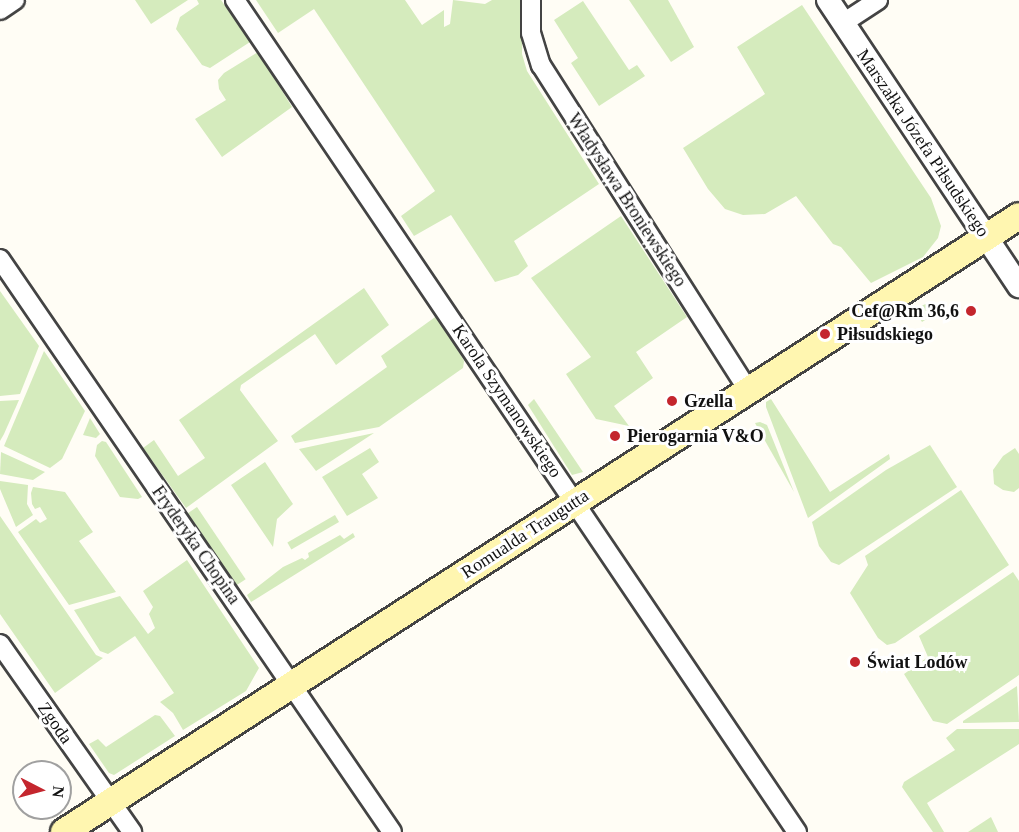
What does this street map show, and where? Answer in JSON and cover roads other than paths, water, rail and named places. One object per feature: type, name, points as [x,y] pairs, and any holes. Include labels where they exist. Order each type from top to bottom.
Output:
[{"type":"main road","name":"Romualda Traugutta","points":[[64,832],[1019,216]]},
{"type":"street","points":[[0,10],[15,0]]},
{"type":"street","name":"Karola Szymanowskiego","points":[[236,0],[797,832]]},
{"type":"street","name":"Władysława Broniewskiego","points":[[531,0],[531,33],[541,65],[749,392]]},
{"type":"street","name":"Marszałka Józefa Piłsudskiego","points":[[828,0],[1019,286]]},
{"type":"street","points":[[843,23],[878,0]]},
{"type":"street","name":"Fryderyka Chopina","points":[[0,259],[392,832]]},
{"type":"street","name":"Zgoda","points":[[0,644],[132,832]]},
{"type":"place","name":"Cef@Rm 36,6","points":[[971,311]]},
{"type":"place","name":"Piłsudskiego","points":[[825,334]]},
{"type":"place","name":"Gzella","points":[[672,401]]},
{"type":"place","name":"Pierogarnia V&O","points":[[615,436]]},
{"type":"place","name":"Świat Lodów","points":[[855,662]]}]
